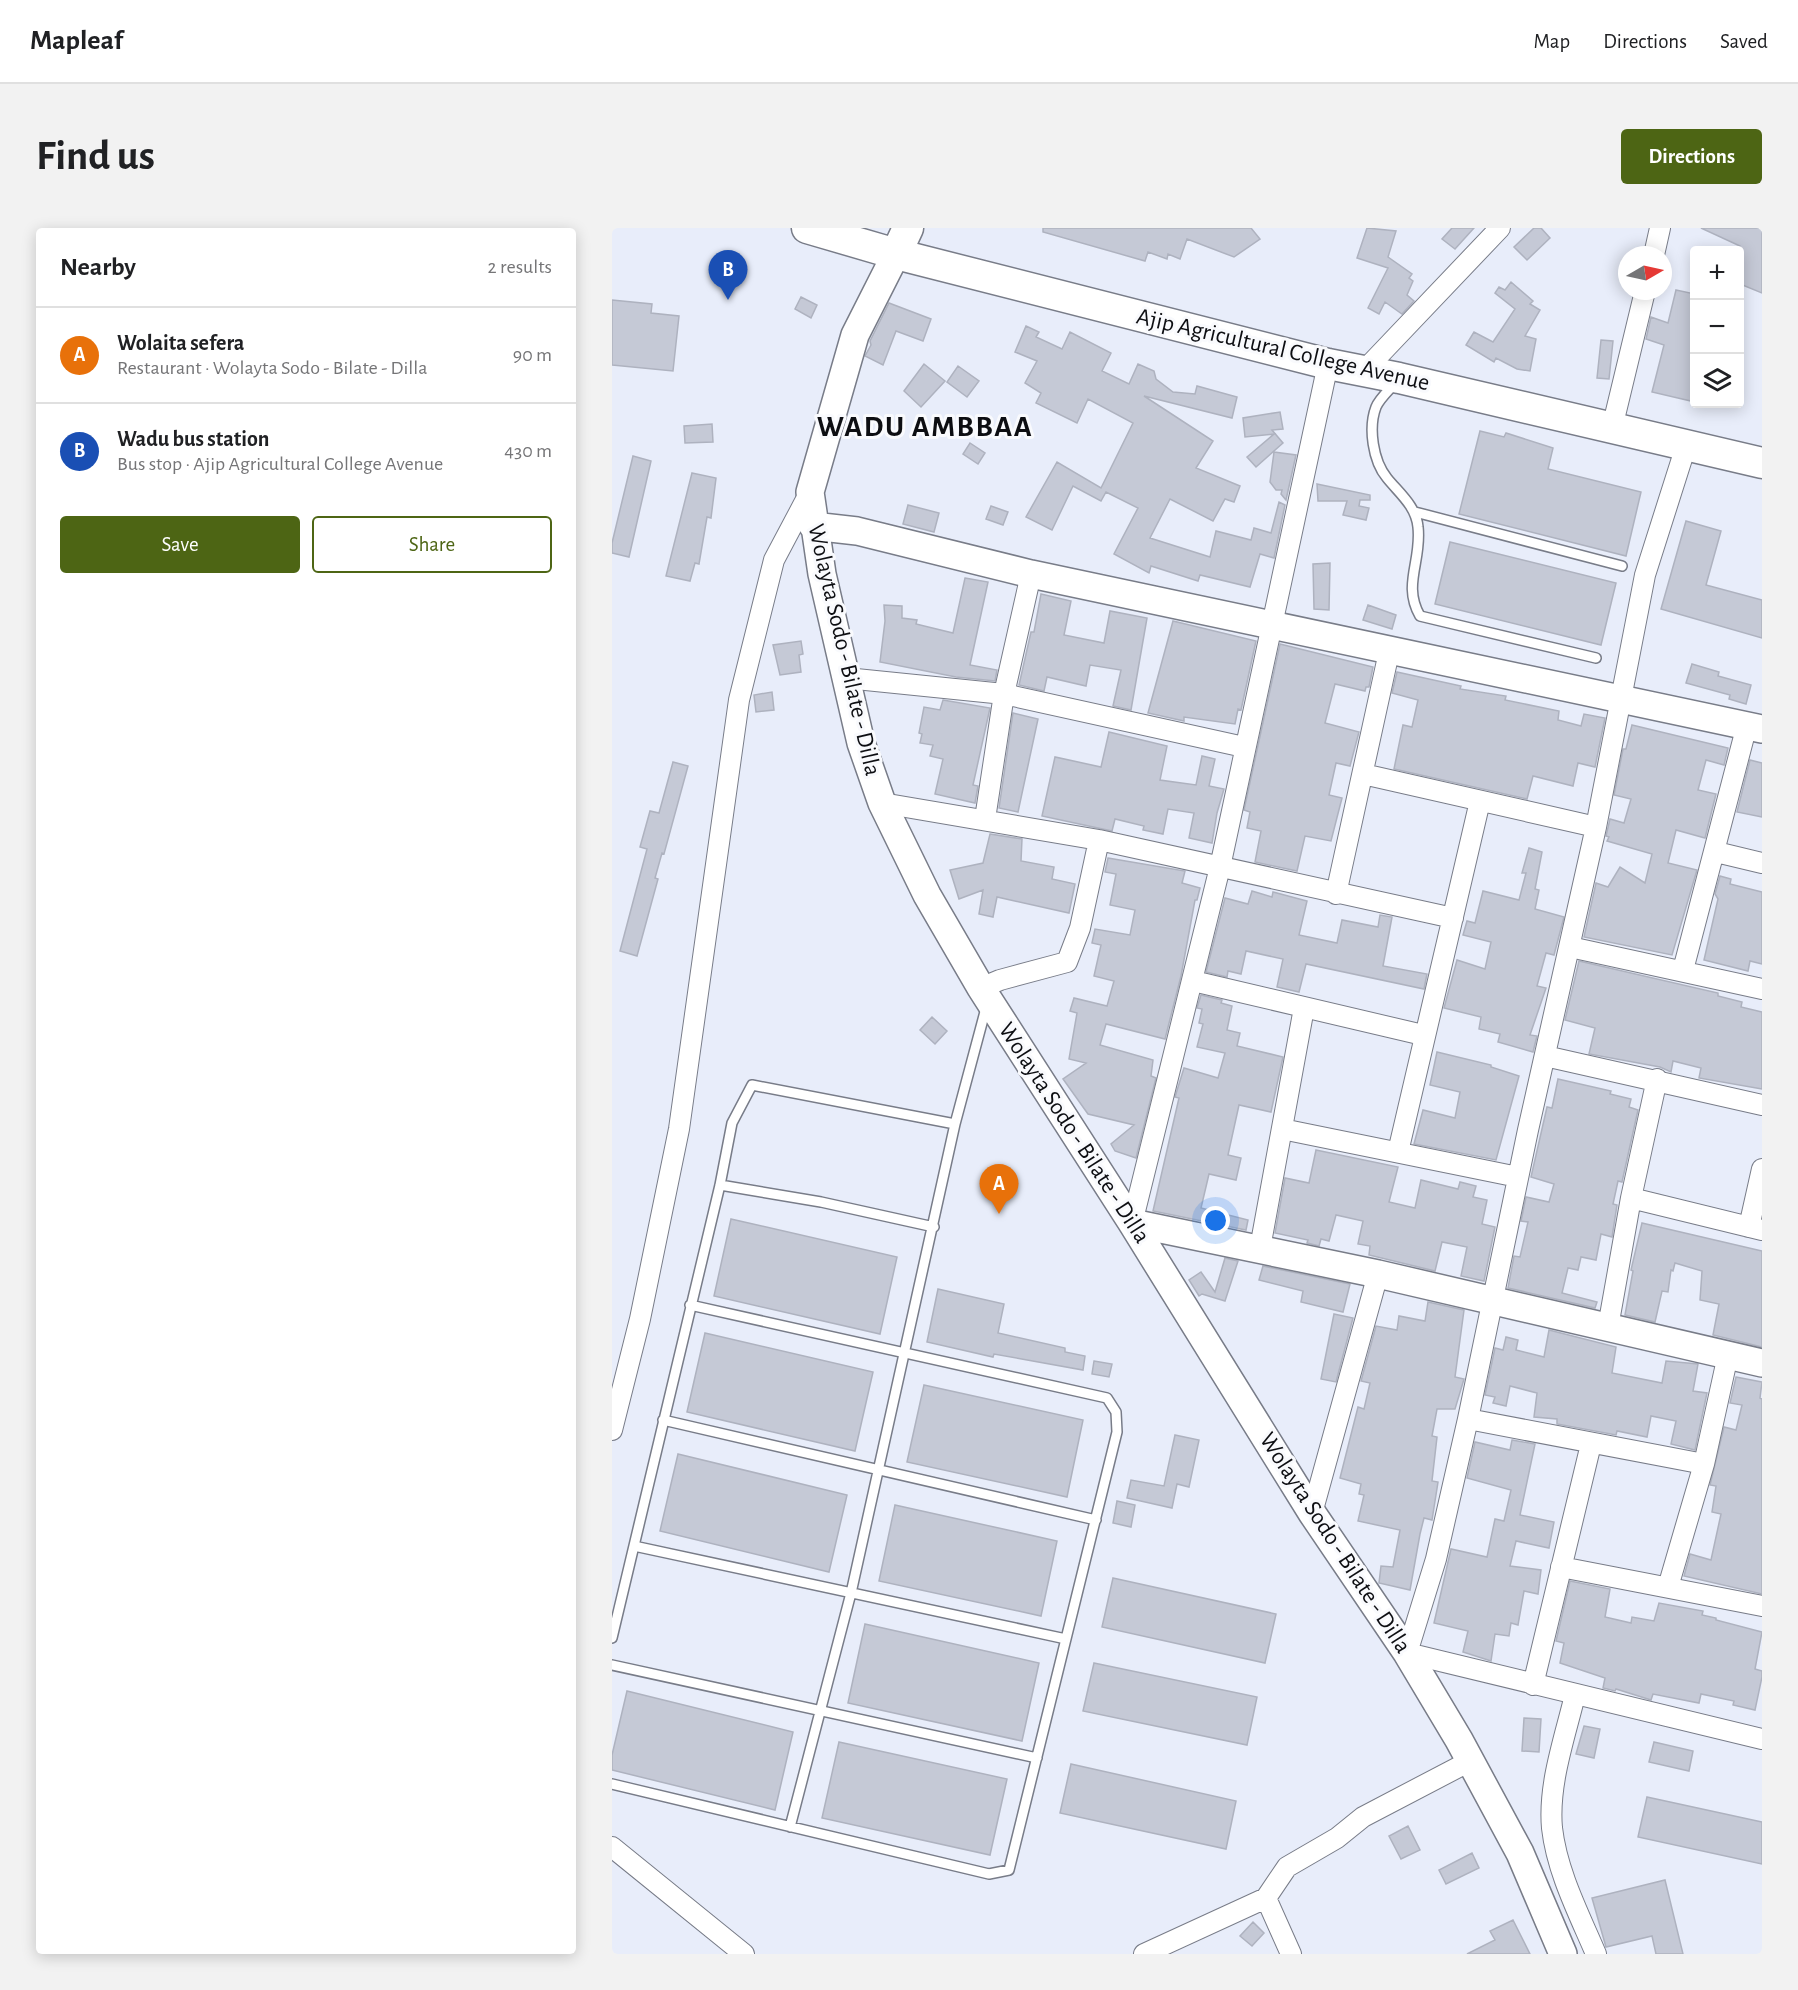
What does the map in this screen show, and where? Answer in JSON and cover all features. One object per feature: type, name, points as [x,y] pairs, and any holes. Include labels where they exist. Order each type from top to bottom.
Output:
[{"type":"main road","name":"Ajip Agricultural College Avenue","points":[[807,228],[902,241],[1362,373],[1399,378],[1762,463]]},
{"type":"main road","name":"Wolayta Sodo - Bilate - Dilla","points":[[902,241],[855,335],[810,492],[813,526],[861,743],[882,803],[927,894],[985,994],[1132,1223],[1312,1513],[1407,1653],[1520,1853],[1563,1954]]},
{"type":"main road","points":[[813,526],[857,531],[1031,574],[1389,652],[1623,698],[1754,727]]},
{"type":"main road","points":[[1132,1223],[1378,1274],[1762,1363]]},
{"type":"street","points":[[1362,373],[1500,228]]},
{"type":"street","points":[[1656,246],[1660,228]]},
{"type":"street","points":[[1612,428],[1643,300]]},
{"type":"street","points":[[1132,1223],[1220,867],[1328,364]]},
{"type":"street","points":[[1686,446],[1645,575],[1623,698],[1596,827],[1491,1301],[1468,1419],[1436,1559],[1407,1653],[1575,1695],[1762,1737]]},
{"type":"street","points":[[612,1430],[640,1319],[680,1128],[739,700],[774,560],[810,492]]},
{"type":"street","points":[[985,819],[1004,694],[1031,574]]},
{"type":"street","points":[[1336,894],[1389,652]]},
{"type":"street","points":[[846,678],[1004,694],[1244,747]]},
{"type":"street","points":[[1683,970],[1754,727]]},
{"type":"street","points":[[1363,774],[1596,827]]},
{"type":"street","points":[[1398,1152],[1423,1035],[1480,801]]},
{"type":"street","points":[[882,803],[1099,840],[1453,918]]},
{"type":"street","points":[[985,994],[1000,980],[1067,962],[1080,928],[1099,840]]},
{"type":"street","points":[[1716,852],[1762,863]]},
{"type":"street","points":[[1570,947],[1762,989]]},
{"type":"street","points":[[1193,981],[1423,1035]]},
{"type":"street","points":[[1260,1248],[1304,1008]]},
{"type":"street","points":[[1545,1056],[1657,1079],[1762,1105]]},
{"type":"street","points":[[1608,1327],[1631,1198],[1657,1079]]},
{"type":"street","points":[[1282,1129],[1518,1177]]},
{"type":"street","points":[[1631,1198],[1756,1228],[1762,1169]]},
{"type":"street","points":[[1312,1513],[1378,1274]]},
{"type":"street","points":[[1668,1587],[1704,1464],[1728,1355]]},
{"type":"street","points":[[1468,1419],[1704,1464]]},
{"type":"street","points":[[1533,1685],[1591,1443]]},
{"type":"street","points":[[1561,1567],[1762,1606]]},
{"type":"street","points":[[1575,1695],[1555,1778],[1552,1827],[1566,1886],[1596,1954]]},
{"type":"street","points":[[1143,1954],[1266,1898],[1287,1867],[1337,1838],[1363,1817],[1470,1761]]},
{"type":"street","points":[[612,1847],[744,1954]]},
{"type":"street","points":[[1266,1898],[1291,1954]]},
{"type":"lane","points":[[1399,378],[1376,406],[1372,437],[1378,462],[1384,475],[1415,512],[1419,544],[1410,590],[1413,604],[1420,616],[1596,658]]},
{"type":"lane","points":[[1415,512],[1622,566]]},
{"type":"lane","points":[[790,1827],[851,1593],[985,994]]},
{"type":"lane","points":[[612,1638],[720,1185],[732,1123],[753,1085],[955,1124]]},
{"type":"lane","points":[[720,1185],[821,1202],[934,1227]]},
{"type":"lane","points":[[612,1784],[989,1874],[1002,1874],[1009,1870],[1117,1432],[1116,1412],[1107,1398],[690,1305]]},
{"type":"lane","points":[[663,1420],[1096,1520]]},
{"type":"lane","points":[[634,1546],[1066,1639]]},
{"type":"lane","points":[[612,1665],[1037,1758]]},
{"type":"building","points":[[1043,228],[1251,228],[1260,239],[1234,257],[1187,239],[1180,259],[1168,254],[1167,259],[1148,252],[1145,261],[1043,232]]},
{"type":"building","points":[[1367,228],[1396,231],[1388,257],[1412,274],[1409,278],[1413,281],[1407,295],[1414,301],[1402,314],[1385,302],[1379,314],[1368,308],[1388,268],[1357,258]]},
{"type":"building","points":[[1452,228],[1474,228],[1455,249],[1442,239]]},
{"type":"building","points":[[1534,228],[1541,228],[1550,238],[1527,260],[1514,247]]},
{"type":"building","points":[[1701,228],[1762,228],[1762,293],[1744,286],[1744,246]]},
{"type":"building","points":[[1511,282],[1533,301],[1530,304],[1540,310],[1525,336],[1536,339],[1530,371],[1517,369],[1496,358],[1494,362],[1466,345],[1474,332],[1493,342],[1515,309],[1495,293],[1499,287],[1505,290]]},
{"type":"building","points":[[1676,290],[1690,293],[1690,401],[1652,392],[1664,345],[1646,339],[1651,317],[1668,323]]},
{"type":"building","points":[[801,297],[817,305],[811,318],[795,309]]},
{"type":"building","points":[[612,300],[652,304],[651,313],[679,316],[673,371],[612,365]]},
{"type":"building","points":[[889,303],[931,319],[923,341],[896,331],[883,365],[865,356]]},
{"type":"building","points":[[1026,326],[1039,332],[1036,337],[1062,349],[1070,332],[1111,353],[1102,371],[1129,384],[1138,364],[1154,371],[1156,379],[1173,392],[1195,394],[1197,386],[1237,397],[1232,418],[1144,396],[1213,441],[1196,468],[1240,486],[1234,502],[1225,499],[1213,521],[1170,499],[1150,538],[1210,557],[1216,531],[1251,540],[1254,528],[1271,533],[1279,502],[1285,505],[1274,558],[1260,554],[1250,587],[1200,575],[1198,581],[1151,566],[1149,573],[1114,554],[1138,508],[1106,492],[1101,501],[1073,486],[1052,530],[1026,517],[1057,462],[1101,488],[1133,423],[1088,399],[1077,423],[1036,403],[1041,393],[1025,383],[1037,361],[1015,352]]},
{"type":"building","points":[[1601,340],[1613,341],[1609,379],[1597,378]]},
{"type":"building","points":[[924,364],[945,381],[921,407],[904,391]]},
{"type":"building","points":[[958,366],[979,381],[967,397],[947,382]]},
{"type":"building","points":[[1280,412],[1283,429],[1272,430],[1283,443],[1256,467],[1247,457],[1274,434],[1245,437],[1243,418]]},
{"type":"building","points":[[712,424],[713,442],[685,443],[684,426]]},
{"type":"building","points":[[1480,431],[1504,437],[1506,433],[1553,448],[1548,469],[1641,492],[1626,556],[1459,514]]},
{"type":"building","points":[[970,443],[985,453],[978,464],[963,454]]},
{"type":"building","points":[[1274,452],[1296,455],[1286,500],[1281,494],[1282,490],[1276,490],[1270,482]]},
{"type":"building","points":[[633,456],[651,461],[629,557],[612,553],[612,543]]},
{"type":"building","points":[[692,473],[716,478],[711,518],[707,517],[699,564],[695,563],[690,581],[666,576]]},
{"type":"building","points":[[1317,484],[1370,495],[1370,500],[1360,500],[1359,506],[1369,508],[1366,520],[1343,515],[1347,501],[1318,501]]},
{"type":"building","points":[[908,505],[939,513],[934,532],[903,524]]},
{"type":"building","points":[[991,506],[1008,512],[1003,525],[986,519]]},
{"type":"building","points":[[1686,521],[1721,531],[1706,585],[1762,600],[1762,638],[1661,609]]},
{"type":"building","points":[[1450,542],[1616,583],[1601,645],[1435,604]]},
{"type":"building","points":[[1330,563],[1329,610],[1314,609],[1313,564]]},
{"type":"building","points":[[965,578],[988,582],[970,665],[997,670],[995,681],[956,677],[880,662],[885,621],[884,605],[902,606],[902,618],[917,620],[916,624],[953,633]]},
{"type":"building","points":[[1041,594],[1071,601],[1064,635],[1104,643],[1110,611],[1147,618],[1131,710],[1113,706],[1121,670],[1090,665],[1086,686],[1047,677],[1044,691],[1019,685],[1031,632],[1034,632]]},
{"type":"building","points":[[1368,605],[1396,615],[1392,629],[1363,620]]},
{"type":"building","points":[[1173,621],[1256,641],[1241,710],[1238,709],[1235,724],[1184,717],[1184,721],[1148,713]]},
{"type":"building","points":[[801,641],[803,654],[799,655],[801,672],[780,675],[773,645]]},
{"type":"building","points":[[1280,644],[1373,667],[1369,687],[1366,687],[1365,691],[1335,684],[1325,723],[1359,732],[1350,766],[1336,763],[1329,795],[1342,798],[1331,841],[1305,836],[1297,871],[1255,862],[1261,831],[1247,828],[1250,812],[1244,810]]},
{"type":"building","points":[[1692,664],[1719,672],[1718,676],[1751,685],[1746,704],[1729,699],[1730,695],[1686,683]]},
{"type":"building","points":[[1397,672],[1461,686],[1460,689],[1506,696],[1505,700],[1559,711],[1558,720],[1581,726],[1584,714],[1605,718],[1595,767],[1578,763],[1573,786],[1533,776],[1527,799],[1394,769],[1403,725],[1412,727],[1418,700],[1392,693]]},
{"type":"building","points":[[772,692],[774,710],[756,712],[754,695]]},
{"type":"building","points":[[943,700],[990,708],[973,785],[978,786],[975,803],[935,794],[943,759],[930,756],[933,745],[920,743],[922,734],[919,733],[924,707],[940,710]]},
{"type":"building","points":[[1013,713],[1038,719],[1018,812],[999,808]]},
{"type":"building","points":[[1632,725],[1728,748],[1724,765],[1706,760],[1698,790],[1716,794],[1705,838],[1676,830],[1668,863],[1697,870],[1672,955],[1584,937],[1596,883],[1608,887],[1620,867],[1645,883],[1652,854],[1607,841],[1609,837],[1606,836],[1610,819],[1624,823],[1631,799],[1614,795],[1623,749],[1626,749]]},
{"type":"building","points":[[1109,732],[1167,746],[1160,780],[1196,785],[1202,756],[1215,759],[1209,786],[1224,789],[1212,843],[1189,838],[1194,813],[1168,809],[1163,834],[1143,830],[1144,826],[1115,819],[1112,831],[1042,816],[1055,757],[1101,767]]},
{"type":"building","points":[[1750,760],[1762,763],[1762,817],[1737,812]]},
{"type":"building","points":[[673,762],[688,766],[664,854],[662,853],[655,878],[658,879],[637,956],[620,951],[647,849],[640,847],[650,811],[659,813]]},
{"type":"building","points":[[990,834],[1022,839],[1021,861],[1054,867],[1052,879],[1075,884],[1069,913],[997,897],[993,917],[979,914],[983,890],[959,899],[950,870],[983,863]]},
{"type":"building","points":[[1529,848],[1542,852],[1535,889],[1539,890],[1535,909],[1564,917],[1554,955],[1546,953],[1537,986],[1546,988],[1530,1035],[1537,1036],[1533,1052],[1498,1042],[1500,1034],[1479,1029],[1481,1017],[1444,1008],[1457,960],[1485,969],[1491,942],[1463,935],[1467,921],[1475,923],[1483,891],[1519,900],[1526,873],[1522,873]]},
{"type":"building","points":[[1108,858],[1185,871],[1182,883],[1200,888],[1197,900],[1195,900],[1181,976],[1165,1039],[1106,1024],[1100,1045],[1153,1060],[1151,1076],[1156,1078],[1136,1158],[1115,1151],[1111,1144],[1134,1125],[1088,1114],[1063,1079],[1086,1063],[1069,1059],[1077,1013],[1070,1011],[1074,998],[1107,1006],[1114,981],[1094,976],[1101,945],[1092,943],[1095,929],[1130,935],[1135,910],[1110,905],[1116,874],[1105,872]]},
{"type":"building","points":[[1720,876],[1731,879],[1730,884],[1762,892],[1762,964],[1750,961],[1748,971],[1704,960],[1718,899],[1715,894]]},
{"type":"building","points":[[1252,891],[1272,897],[1273,892],[1307,901],[1299,935],[1337,943],[1342,920],[1378,927],[1380,915],[1392,917],[1383,966],[1427,974],[1424,989],[1306,964],[1299,992],[1277,987],[1283,959],[1246,951],[1241,974],[1228,971],[1227,977],[1206,972],[1225,898],[1248,904]]},
{"type":"building","points":[[1579,961],[1718,993],[1718,996],[1742,1002],[1741,1007],[1762,1012],[1762,1089],[1699,1078],[1701,1068],[1673,1061],[1671,1072],[1660,1067],[1589,1054],[1595,1028],[1565,1020]]},
{"type":"building","points":[[1201,995],[1222,1000],[1221,1003],[1232,1006],[1227,1030],[1240,1033],[1237,1046],[1283,1057],[1271,1112],[1239,1105],[1228,1155],[1241,1158],[1236,1180],[1209,1174],[1201,1208],[1248,1220],[1246,1230],[1153,1211],[1179,1098],[1175,1097],[1184,1068],[1218,1078],[1225,1053],[1197,1047],[1203,1024],[1199,1023],[1202,1009],[1197,1008]]},
{"type":"building","points":[[932,1017],[947,1031],[935,1044],[920,1030]]},
{"type":"building","points":[[1437,1052],[1491,1065],[1491,1067],[1519,1076],[1496,1160],[1414,1144],[1423,1110],[1455,1118],[1460,1092],[1430,1085]]},
{"type":"building","points":[[1558,1079],[1611,1091],[1610,1094],[1631,1099],[1629,1107],[1638,1110],[1622,1182],[1618,1181],[1613,1204],[1617,1205],[1612,1237],[1601,1234],[1596,1260],[1581,1257],[1578,1270],[1568,1268],[1562,1293],[1597,1302],[1595,1308],[1508,1288],[1514,1256],[1520,1257],[1528,1222],[1521,1221],[1526,1197],[1549,1202],[1554,1184],[1531,1177],[1547,1107],[1552,1108]]},
{"type":"building","points":[[1316,1150],[1398,1167],[1389,1202],[1415,1208],[1421,1180],[1458,1189],[1460,1182],[1476,1186],[1473,1197],[1487,1200],[1482,1224],[1495,1227],[1484,1281],[1461,1276],[1467,1247],[1442,1242],[1435,1271],[1369,1255],[1370,1246],[1358,1244],[1363,1221],[1336,1215],[1329,1241],[1321,1239],[1319,1246],[1307,1243],[1308,1240],[1275,1233],[1285,1178],[1309,1183]]},
{"type":"building","points":[[731,1219],[897,1257],[880,1334],[714,1296]]},
{"type":"building","points":[[1642,1223],[1762,1251],[1762,1347],[1713,1335],[1719,1304],[1700,1300],[1702,1271],[1675,1263],[1673,1271],[1671,1270],[1668,1292],[1662,1291],[1655,1322],[1625,1315],[1633,1271],[1631,1270]]},
{"type":"building","points":[[1225,1258],[1238,1261],[1225,1301],[1202,1294],[1199,1296],[1189,1280],[1201,1272],[1215,1292]]},
{"type":"building","points":[[1263,1266],[1350,1284],[1343,1312],[1301,1302],[1303,1291],[1259,1280]]},
{"type":"building","points":[[938,1289],[1004,1304],[998,1333],[1065,1348],[1065,1352],[1085,1356],[1083,1370],[994,1354],[993,1357],[927,1342]]},
{"type":"building","points":[[1428,1302],[1464,1310],[1455,1377],[1464,1379],[1455,1409],[1437,1409],[1432,1436],[1437,1437],[1432,1481],[1438,1482],[1432,1520],[1424,1518],[1410,1590],[1379,1583],[1381,1566],[1393,1567],[1400,1530],[1358,1521],[1364,1495],[1359,1494],[1361,1484],[1340,1478],[1358,1407],[1364,1409],[1370,1383],[1361,1381],[1376,1326],[1397,1330],[1399,1316],[1425,1321]]},
{"type":"building","points":[[1334,1314],[1353,1318],[1336,1382],[1321,1379]]},
{"type":"building","points":[[1549,1330],[1616,1347],[1612,1373],[1662,1383],[1666,1361],[1698,1364],[1693,1391],[1707,1393],[1695,1450],[1671,1444],[1676,1421],[1651,1416],[1647,1437],[1617,1431],[1616,1435],[1557,1424],[1557,1419],[1534,1417],[1537,1393],[1510,1386],[1506,1406],[1493,1403],[1495,1397],[1485,1395],[1495,1348],[1503,1350],[1506,1337],[1518,1340],[1516,1350],[1544,1357]]},
{"type":"building","points":[[705,1333],[873,1372],[855,1451],[687,1412]]},
{"type":"building","points":[[1094,1361],[1112,1364],[1109,1377],[1092,1374]]},
{"type":"building","points":[[1736,1377],[1762,1382],[1760,1398],[1762,1399],[1762,1594],[1684,1576],[1690,1554],[1711,1560],[1721,1514],[1712,1512],[1716,1486],[1710,1485],[1724,1427],[1736,1430],[1742,1405],[1730,1403]]},
{"type":"building","points":[[924,1385],[1083,1420],[1067,1497],[907,1462]]},
{"type":"building","points":[[1175,1435],[1199,1440],[1189,1487],[1177,1484],[1172,1508],[1127,1498],[1131,1480],[1164,1486]]},
{"type":"building","points":[[1512,1440],[1535,1444],[1520,1515],[1554,1522],[1549,1548],[1516,1541],[1510,1566],[1541,1570],[1538,1594],[1524,1591],[1518,1625],[1511,1623],[1509,1636],[1495,1634],[1491,1661],[1463,1652],[1468,1631],[1434,1623],[1451,1549],[1487,1557],[1495,1519],[1504,1521],[1511,1490],[1467,1478],[1475,1442],[1510,1450]]},
{"type":"building","points":[[678,1454],[847,1495],[829,1572],[660,1531]]},
{"type":"building","points":[[1117,1501],[1135,1505],[1131,1527],[1113,1523]]},
{"type":"building","points":[[895,1505],[1057,1541],[1041,1616],[879,1581]]},
{"type":"building","points":[[1113,1578],[1276,1614],[1265,1663],[1102,1627]]},
{"type":"building","points":[[1570,1581],[1610,1589],[1605,1617],[1631,1623],[1632,1617],[1654,1621],[1659,1603],[1703,1611],[1702,1615],[1716,1618],[1716,1620],[1762,1632],[1755,1669],[1762,1671],[1762,1677],[1755,1710],[1733,1705],[1734,1701],[1701,1694],[1699,1703],[1653,1694],[1651,1700],[1616,1689],[1615,1691],[1603,1688],[1605,1678],[1560,1663],[1564,1643],[1556,1641]]},
{"type":"building","points":[[865,1624],[1039,1663],[1022,1741],[848,1703]]},
{"type":"building","points":[[1094,1663],[1257,1697],[1247,1745],[1083,1711]]},
{"type":"building","points":[[627,1691],[793,1732],[775,1810],[612,1770],[612,1755]]},
{"type":"building","points":[[1524,1718],[1541,1719],[1539,1752],[1522,1751]]},
{"type":"building","points":[[1584,1726],[1600,1729],[1594,1758],[1576,1754]]},
{"type":"building","points":[[839,1742],[1007,1779],[990,1855],[822,1818]]},
{"type":"building","points":[[1654,1742],[1693,1751],[1689,1771],[1649,1762]]},
{"type":"building","points":[[1071,1764],[1236,1801],[1226,1849],[1060,1813]]},
{"type":"building","points":[[1647,1797],[1762,1822],[1762,1864],[1638,1837]]},
{"type":"building","points":[[1408,1826],[1420,1850],[1401,1859],[1389,1836]]},
{"type":"building","points":[[1472,1853],[1479,1868],[1446,1884],[1439,1870]]},
{"type":"building","points":[[1665,1880],[1683,1954],[1656,1954],[1652,1936],[1606,1947],[1592,1898]]},
{"type":"building","points":[[1513,1920],[1530,1954],[1467,1954],[1495,1940],[1490,1931]]},
{"type":"building","points":[[1253,1922],[1264,1933],[1252,1946],[1240,1936]]},
{"type":"place","name":"Wadu bus station","points":[[728,300]]},
{"type":"place","name":"Wolaita sefera","points":[[999,1214]]},
{"type":"district","name":"WADU AMBBAA","points":[[925,427]]}]
